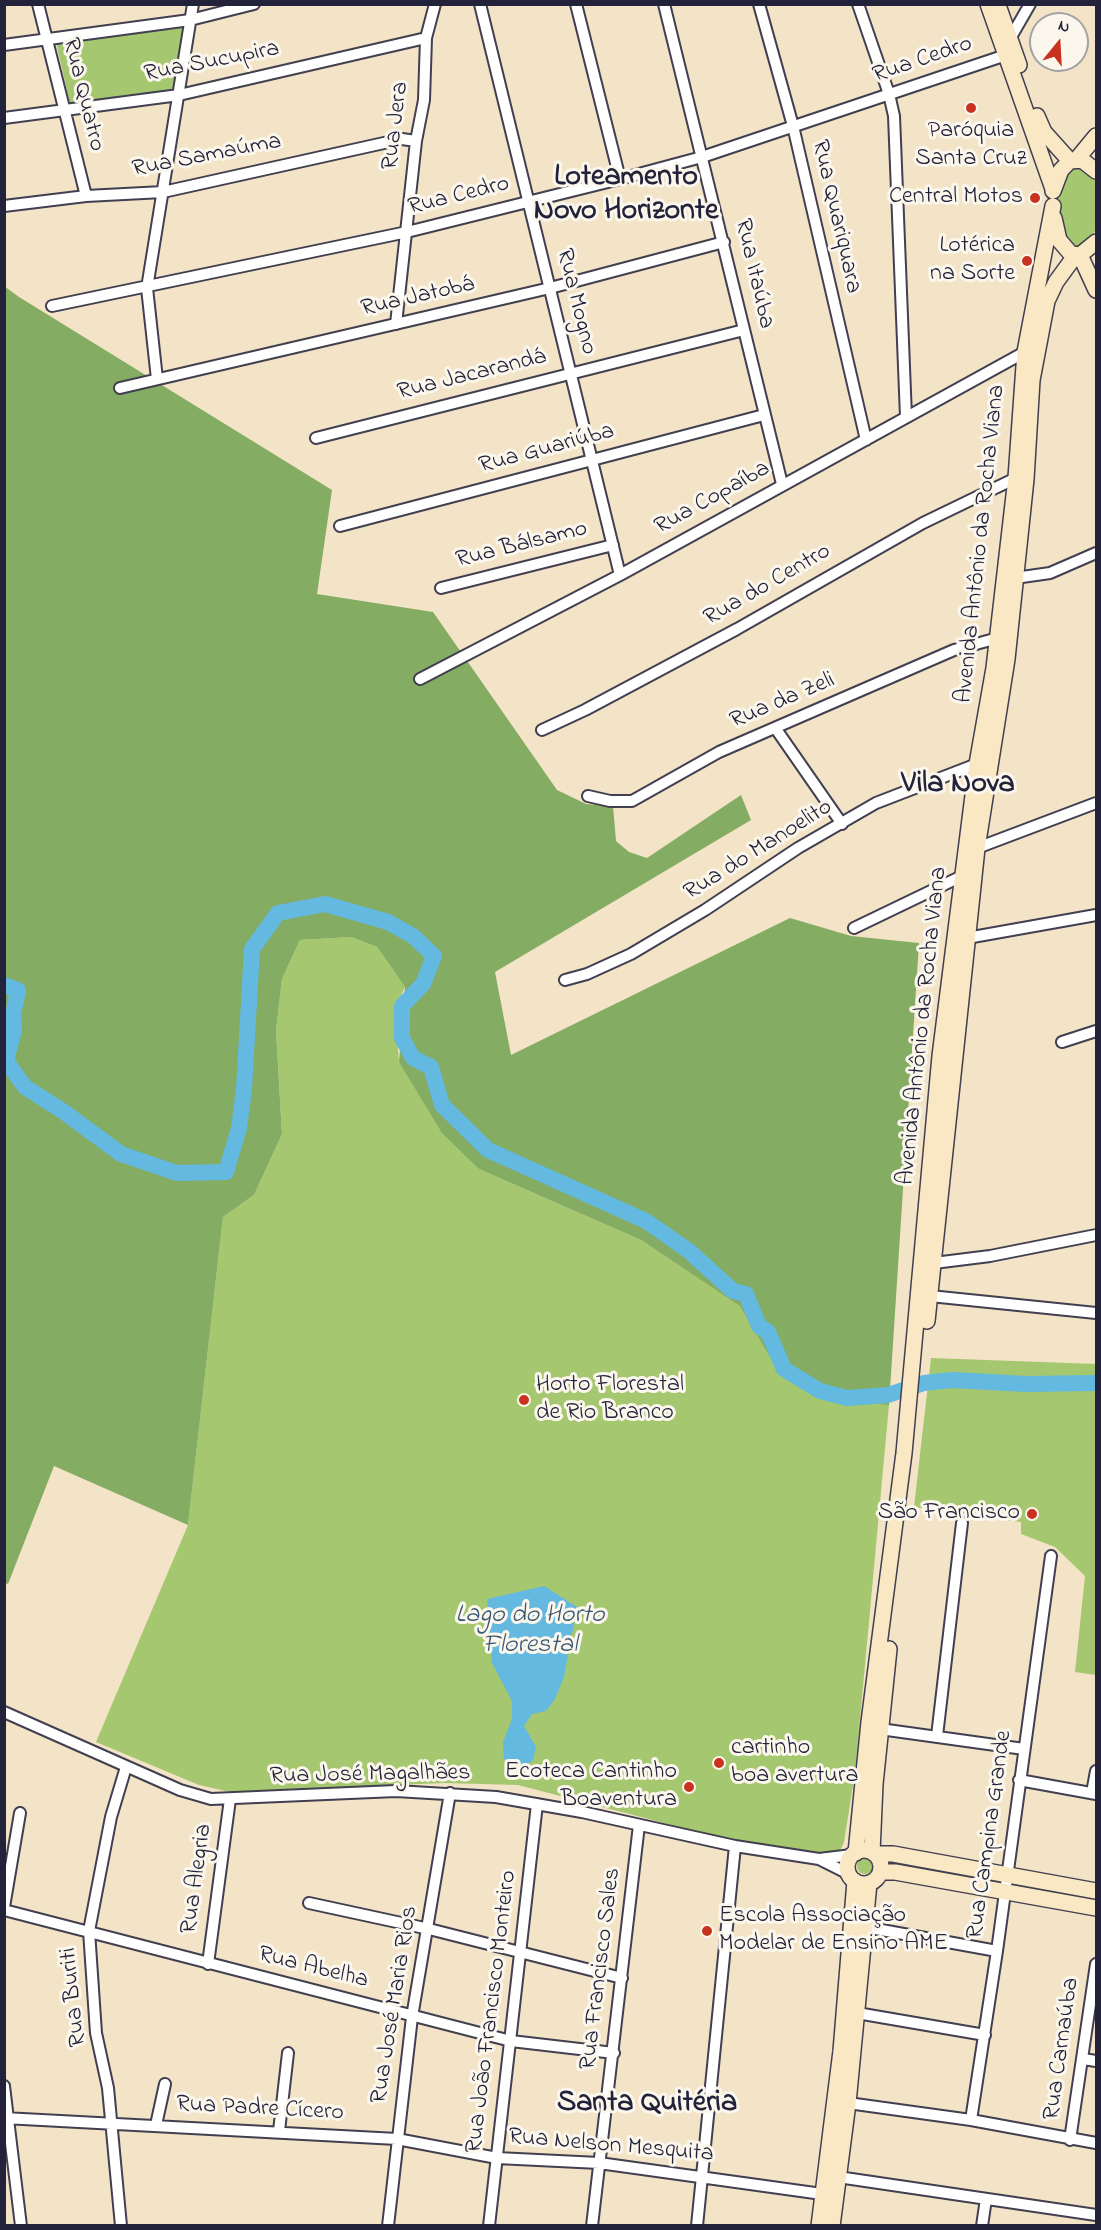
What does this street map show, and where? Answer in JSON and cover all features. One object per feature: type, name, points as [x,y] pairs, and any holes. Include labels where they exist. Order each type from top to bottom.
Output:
[{"type":"main road","points":[[988,4],[1053,189],[1053,207],[1059,240],[1077,256],[1096,290]]},
{"type":"main road","points":[[998,4],[1041,126],[1050,140],[1073,160],[1096,171]]},
{"type":"main road","points":[[1053,189],[1061,170],[1096,136]]},
{"type":"main road","name":"Avenida Antônio da Rocha Viana","points":[[908,1454],[869,1722],[854,1854],[848,1864],[863,1878],[880,1859],[874,1853],[880,1729],[916,1377],[940,1056],[977,764],[998,638],[1016,478],[1025,352],[1053,207]]},
{"type":"main road","name":"Avenida Antônio da Rocha Viana","points":[[916,1377],[934,1263],[977,848],[1007,659],[1026,479],[1032,380],[1038,340],[1047,301],[1056,282],[1077,256],[1096,242]]},
{"type":"main road","points":[[854,1854],[893,1854],[1096,1891]]},
{"type":"main road","points":[[863,1878],[895,1872],[1096,1908]]},
{"type":"main road","points":[[832,2226],[848,2103],[865,1927],[863,1878]]},
{"type":"main road","points":[[819,2226],[863,1878]]},
{"type":"street","name":"Rua Quatro","points":[[38,4],[86,196]]},
{"type":"street","points":[[157,379],[147,288],[193,4]]},
{"type":"street","points":[[4,45],[190,20],[254,4]]},
{"type":"street","name":"Rua Jera","points":[[396,324],[416,141],[425,92],[426,38],[435,4]]},
{"type":"street","name":"Rua Mogno","points":[[480,4],[620,575]]},
{"type":"street","points":[[576,4],[620,179]]},
{"type":"street","name":"Rua Itaúba","points":[[664,4],[782,484]]},
{"type":"street","name":"Rua Quariquara","points":[[759,4],[793,126],[866,440]]},
{"type":"street","points":[[858,4],[890,94],[894,116],[906,417]]},
{"type":"street","points":[[1011,37],[1030,4]]},
{"type":"street","name":"Rua Sucupira","points":[[4,118],[179,94],[426,38]]},
{"type":"street","name":"Rua Cedro","points":[[52,306],[407,232],[620,179],[702,157],[1006,55]]},
{"type":"street","name":"Rua Samaúma","points":[[4,206],[86,196],[163,192],[402,139],[416,141]]},
{"type":"street","name":"Rua Jatobá","points":[[120,388],[550,288],[724,242]]},
{"type":"street","name":"Rua Jacarandá","points":[[316,438],[744,330]]},
{"type":"street","name":"Rua Copaíba","points":[[420,679],[620,575],[1025,352]]},
{"type":"street","name":"Rua Guariúba","points":[[340,526],[764,415]]},
{"type":"street","name":"Rua do Centro","points":[[542,730],[585,710],[737,629],[923,523],[1016,478]]},
{"type":"street","name":"Rua Bálsamo","points":[[441,588],[613,545]]},
{"type":"street","points":[[1015,578],[1050,573],[1096,553]]},
{"type":"street","name":"Rua da Zeli","points":[[588,796],[610,801],[632,801],[719,752],[954,650],[998,638]]},
{"type":"street","points":[[776,729],[842,824]]},
{"type":"street","name":"Rua do Manoelito","points":[[565,980],[586,974],[631,954],[705,910],[798,848],[876,803],[977,764]]},
{"type":"street","points":[[977,848],[1096,803]]},
{"type":"street","points":[[854,928],[962,876]]},
{"type":"street","points":[[967,938],[1096,915]]},
{"type":"street","points":[[1062,1042],[1096,1030]]},
{"type":"street","points":[[934,1263],[990,1256],[1096,1234]]},
{"type":"street","points":[[930,1296],[1096,1313]]},
{"type":"street","points":[[937,1736],[962,1523]]},
{"type":"street","name":"Rua Campina Grande","points":[[971,2120],[1008,1875],[1018,1780],[1051,1556]]},
{"type":"street","name":"Rua José Magalhães","points":[[4,1712],[126,1767],[198,1796],[230,1799],[396,1791],[450,1792],[537,1804],[735,1846],[819,1860],[863,1878]]},
{"type":"street","points":[[880,1729],[1024,1749]]},
{"type":"street","name":"Rua Buriti","points":[[121,2226],[108,2088],[96,2033],[89,1931],[111,1817],[126,1767]]},
{"type":"street","points":[[1018,1780],[1094,1794],[1096,1771]]},
{"type":"street","name":"Rua José Maria Rios","points":[[388,2226],[412,2017],[429,1929],[450,1792]]},
{"type":"street","name":"Rua Alegria","points":[[208,1964],[230,1799]]},
{"type":"street","name":"Rua João Francisco Monteiro","points":[[489,2226],[522,1953],[537,1804]]},
{"type":"street","points":[[4,1908],[20,1813]]},
{"type":"street","name":"Rua Francisco Sales","points":[[592,2226],[639,1825]]},
{"type":"street","points":[[697,2226],[735,1846]]},
{"type":"street","name":"Rua José Magalhães","points":[[819,1860],[854,1854]]},
{"type":"street","points":[[309,1903],[429,1929],[622,1978]]},
{"type":"street","name":"Rua Abelha","points":[[4,1908],[208,1964],[511,2041],[614,2052]]},
{"type":"street","points":[[865,1927],[997,1951]]},
{"type":"street","name":"Rua Carnaúba","points":[[1070,2140],[1095,1984],[1096,1964]]},
{"type":"street","points":[[856,2013],[985,2035]]},
{"type":"street","points":[[279,2131],[288,2053]]},
{"type":"street","points":[[1083,2059],[1096,2061]]},
{"type":"street","name":"Rua Padre Cícero","points":[[156,2125],[165,2084]]},
{"type":"street","points":[[4,2086],[6,2118],[21,2226]]},
{"type":"street","points":[[848,2103],[971,2120],[1096,2144]]},
{"type":"street","name":"Rua Padre Cícero","points":[[6,2118],[397,2139]]},
{"type":"street","name":"Rua Nelson Mesquita","points":[[397,2139],[497,2158],[599,2163],[702,2175],[822,2194]]},
{"type":"street","points":[[838,2177],[1096,2214]]},
{"type":"street","points":[[982,2226],[986,2199]]},
{"type":"green space","points":[[183,26],[174,91],[70,104],[56,42]]},
{"type":"green space","points":[[1077,165],[1092,174],[1096,183],[1096,230],[1078,250],[1067,242],[1058,206],[1059,190],[1066,173]]},
{"type":"green space","points":[[4,286],[332,490],[317,594],[433,612],[557,790],[586,804],[613,806],[616,841],[629,852],[647,858],[741,795],[751,820],[495,972],[511,1055],[790,918],[851,936],[919,943],[889,1405],[818,1397],[780,1374],[740,1306],[641,1240],[479,1169],[442,1133],[399,1062],[405,987],[377,947],[351,937],[300,940],[282,979],[276,1031],[282,1134],[254,1195],[223,1217],[188,1525],[54,1466],[8,1584],[5,1583]]},
{"type":"green space","name":"Horto Florestal de Rio Branco","points":[[351,937],[377,947],[405,987],[395,1008],[399,1062],[479,1169],[641,1240],[741,1306],[780,1374],[889,1405],[855,1773],[844,1842],[840,1851],[832,1856],[714,1836],[518,1785],[444,1783],[230,1792],[199,1785],[96,1742],[188,1525],[223,1217],[254,1195],[282,1134],[276,1031],[282,979],[300,940]]},
{"type":"green space","name":"São Francisco","points":[[931,1358],[1096,1364],[1096,1675],[1075,1672],[1085,1576],[1055,1547],[1021,1534],[1021,1522],[914,1507]]},
{"type":"green space","points":[[862,1858],[868,1858],[873,1866],[871,1872],[862,1874],[857,1869],[857,1863]]},
{"type":"water","name":"Lago do Horto Florestal","points":[[544,1586],[577,1607],[564,1677],[555,1699],[546,1711],[532,1714],[524,1726],[536,1747],[533,1760],[525,1766],[513,1768],[504,1759],[503,1742],[512,1719],[512,1701],[492,1663],[487,1599]]},
{"type":"waterway","points":[[4,985],[18,990],[13,1015],[14,1031],[6,1061],[25,1087],[64,1112],[121,1154],[177,1173],[226,1172],[239,1128],[244,1089],[252,949],[278,913],[325,904],[388,922],[413,936],[434,956],[423,984],[402,1006],[402,1038],[413,1058],[431,1067],[442,1105],[488,1150],[646,1221],[689,1251],[733,1291],[746,1294],[759,1326],[768,1332],[784,1369],[820,1391],[847,1398],[888,1395],[924,1383],[952,1380],[1026,1384],[1096,1383]]},
{"type":"place","name":"Paróquia Santa Cruz","points":[[971,108]]},
{"type":"place","name":"Central Motos","points":[[1035,198]]},
{"type":"place","name":"Lotérica na Sorte","points":[[1027,261]]},
{"type":"place","name":"Horto Florestal de Rio Branco","points":[[524,1400]]},
{"type":"place","name":"São Francisco","points":[[1032,1514]]},
{"type":"place","name":"cartinho boa avertura","points":[[719,1763]]},
{"type":"place","name":"Ecoteca Cantinho Boaventura","points":[[689,1787]]},
{"type":"place","name":"Escola Associação Modelar de Ensino AME","points":[[707,1931]]},
{"type":"district","name":"Loteamento Novo Horizonte","points":[[626,196]]},
{"type":"district","name":"Vila Nova","points":[[958,786]]},
{"type":"district","name":"Santa Quitéria","points":[[647,2105]]}]
